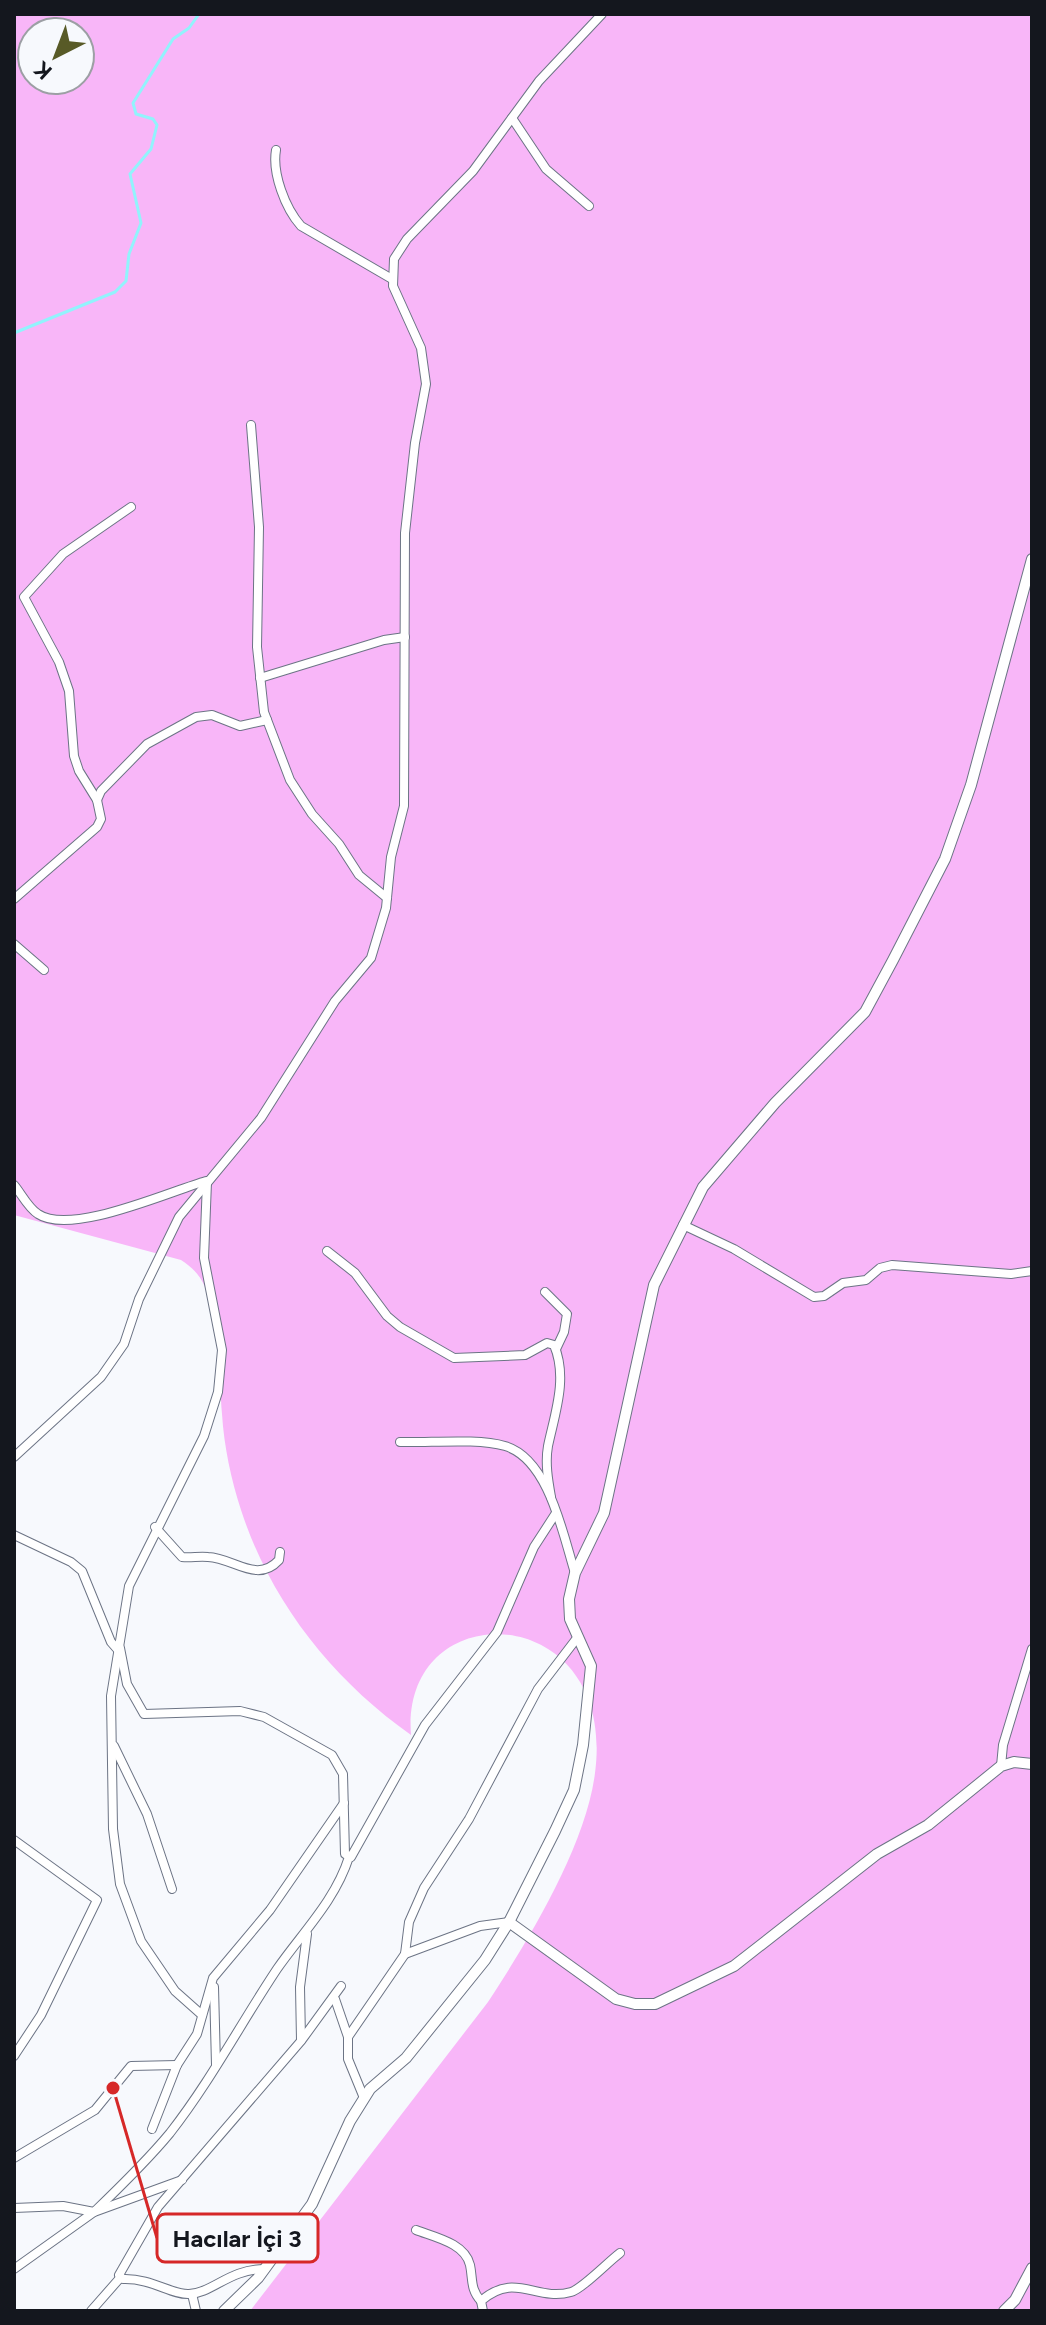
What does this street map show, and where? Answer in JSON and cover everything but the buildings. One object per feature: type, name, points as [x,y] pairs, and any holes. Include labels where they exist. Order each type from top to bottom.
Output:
[{"type":"street","points":[[14,1457],[101,1377],[124,1344],[139,1299],[179,1217],[261,1118],[335,1001],[371,958],[387,898],[391,857],[404,806],[405,533],[426,384],[421,348],[392,279],[394,259],[399,248],[473,171],[539,81],[602,14]]},
{"type":"street","points":[[512,118],[546,169],[589,206]]},
{"type":"street","points":[[276,150],[275,170],[301,226],[392,279]]},
{"type":"street","points":[[251,425],[259,527],[257,647],[267,720],[290,780],[312,814],[339,844],[359,875],[387,898]]},
{"type":"street","points":[[14,899],[97,827],[101,819],[97,800],[79,771],[74,756],[73,715],[59,662],[24,597],[63,554],[131,507]]},
{"type":"street","points":[[224,2311],[265,2269],[312,2204],[370,2089],[406,2058],[485,1960],[509,1922],[574,1790],[583,1745],[591,1666],[577,1638],[569,1599],[575,1573],[604,1513],[654,1285],[703,1187],[730,1152],[820,1054],[865,1012],[945,859],[971,785],[1032,559]]},
{"type":"street","points":[[260,678],[384,640],[405,637]]},
{"type":"street","points":[[97,800],[101,791],[147,744],[196,717],[212,715],[240,726],[267,720]]},
{"type":"street","points":[[14,944],[44,970]]},
{"type":"street","points":[[14,1185],[37,1214],[61,1221],[82,1219],[207,1181]]},
{"type":"street","points":[[202,2015],[175,1991],[141,1941],[120,1884],[113,1829],[111,1696],[129,1586],[155,1527],[204,1436],[218,1392],[222,1350],[204,1258],[207,1181]]},
{"type":"street","points":[[683,1225],[734,1249],[814,1297],[824,1296],[843,1283],[866,1280],[880,1268],[892,1265],[1011,1274],[1032,1271]]},
{"type":"street","points":[[327,1251],[355,1273],[387,1316],[400,1327],[454,1358],[525,1355],[549,1343],[556,1349]]},
{"type":"street","points":[[545,1292],[567,1314],[564,1332],[556,1349],[559,1397],[546,1472],[575,1573]]},
{"type":"street","points":[[400,1442],[508,1447],[541,1478],[551,1497]]},
{"type":"street","points":[[14,2280],[15,2268],[94,2212],[171,2132],[279,1967],[307,1934],[425,1725],[497,1632],[534,1547],[556,1513]]},
{"type":"street","points":[[155,1527],[182,1557],[210,1556],[253,1571],[271,1568],[279,1560],[280,1552]]},
{"type":"street","points":[[14,1535],[71,1562],[82,1571],[111,1642],[119,1648],[127,1684],[144,1714],[240,1711],[264,1717],[332,1755],[343,1774],[345,1854],[349,1857]]},
{"type":"street","points":[[348,2037],[405,1954],[409,1922],[424,1888],[469,1819],[538,1689],[577,1638]]},
{"type":"street","points":[[1001,1766],[1003,1745],[1032,1649]]},
{"type":"street","points":[[112,1743],[147,1814],[172,1889]]},
{"type":"street","points":[[405,1954],[480,1926],[509,1922],[616,1999],[635,2004],[655,2004],[734,1966],[877,1854],[928,1825],[1001,1766],[1014,1762],[1032,1764]]},
{"type":"street","points":[[152,2129],[177,2065],[197,2034],[213,1978],[270,1910],[344,1802]]},
{"type":"street","points":[[14,1840],[97,1900],[41,2015],[14,2056]]},
{"type":"street","points":[[301,2041],[300,1987],[307,1934]]},
{"type":"street","points":[[213,1978],[216,2066]]},
{"type":"street","points":[[91,2311],[120,2278],[119,2273],[158,2207],[301,2041],[335,1999],[341,1986]]},
{"type":"street","points":[[335,1999],[348,2037],[354,2079],[364,2098]]},
{"type":"street","points":[[14,2158],[95,2110],[131,2066],[177,2065]]},
{"type":"street","points":[[14,2208],[63,2206],[94,2212],[182,2180]]},
{"type":"street","points":[[416,2230],[463,2253],[470,2267],[471,2286],[481,2301],[483,2311]]},
{"type":"street","points":[[481,2301],[501,2288],[513,2286],[570,2293],[620,2253]]},
{"type":"street","points":[[1004,2311],[1015,2300],[1032,2268]]},
{"type":"street","points":[[120,2278],[143,2278],[192,2294],[234,2273],[265,2269]]},
{"type":"street","points":[[192,2294],[196,2311]]},
{"type":"shaded area","points":[[14,14],[1032,14],[1032,2311],[250,2311],[488,2002],[537,1922],[568,1861],[589,1801],[595,1773],[593,1716],[574,1673],[544,1647],[508,1635],[470,1638],[438,1656],[417,1688],[411,1735],[355,1689],[330,1663],[287,1607],[269,1576],[241,1510],[228,1462],[216,1333],[210,1302],[198,1275],[181,1260],[14,1215]]},
{"type":"waterway","points":[[14,333],[115,292],[126,281],[129,254],[141,223],[130,174],[151,149],[157,125],[153,119],[136,114],[133,103],[173,39],[189,28],[199,14]]},
{"type":"place","name":"Hacılar İçi 3","points":[[113,2088]]}]
